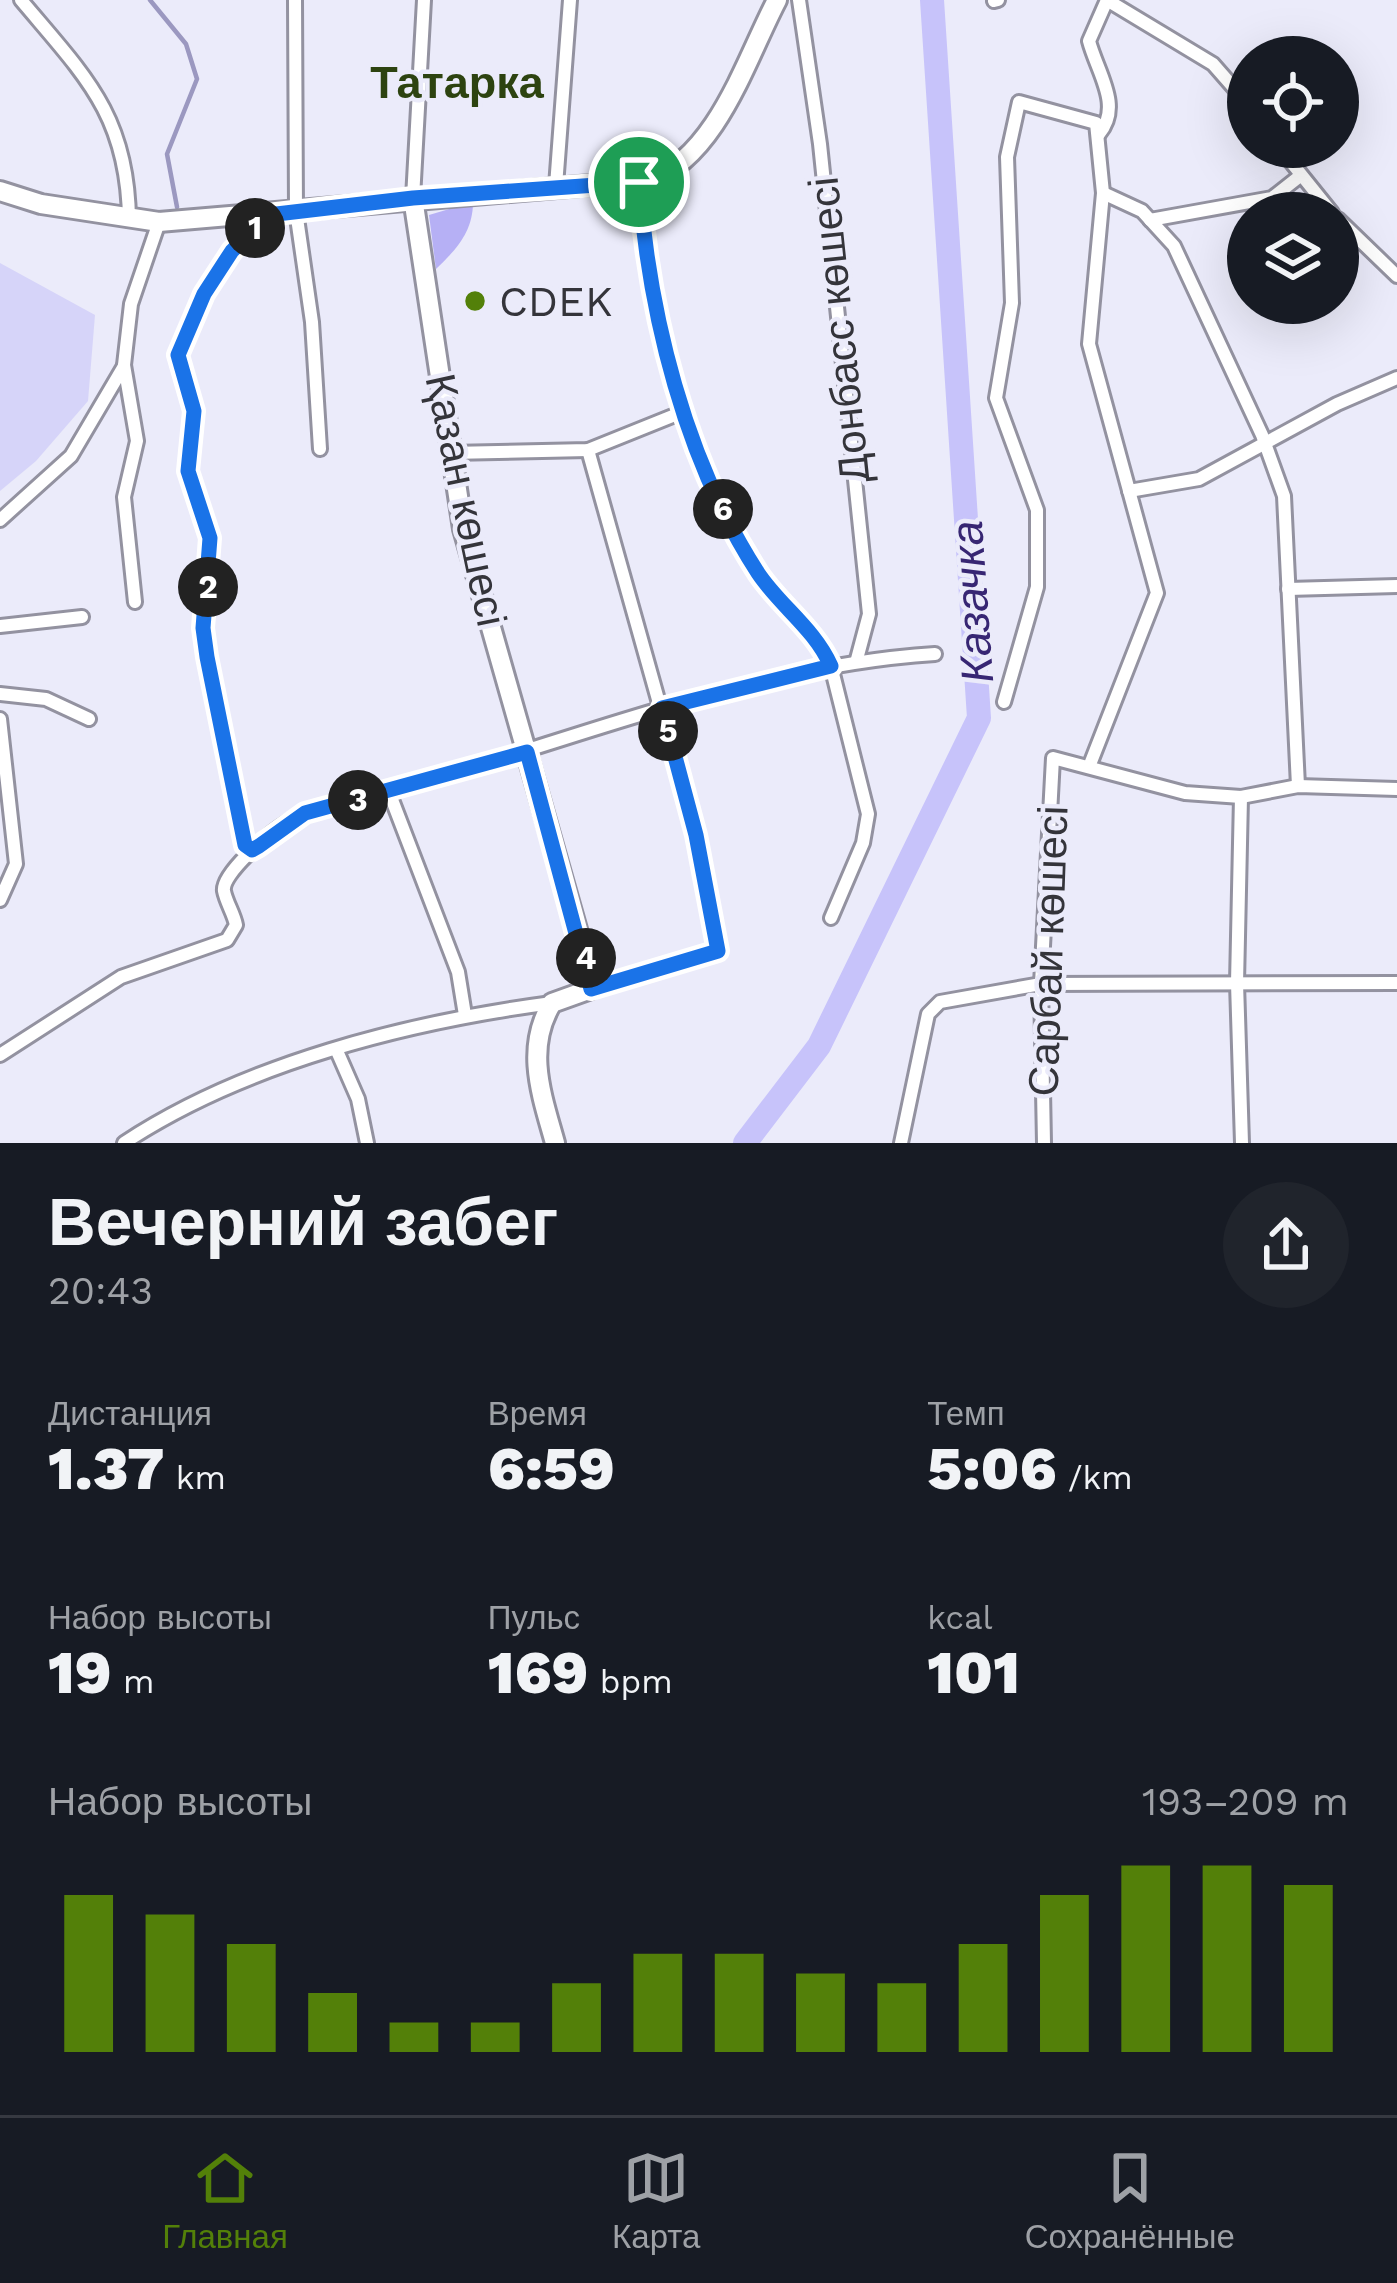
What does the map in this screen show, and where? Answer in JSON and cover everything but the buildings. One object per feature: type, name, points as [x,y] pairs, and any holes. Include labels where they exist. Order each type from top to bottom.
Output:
[{"type":"street","points":[[21,0],[102,96],[122,152],[129,220]]},
{"type":"street","points":[[295,0],[296,211],[312,322],[320,449]]},
{"type":"street","name":"Қазан көшесі","points":[[424,0],[413,198],[449,453],[463,529],[591,989]]},
{"type":"street","points":[[556,187],[570,0]]},
{"type":"street","points":[[0,190],[41,205],[159,222],[639,182],[675,169],[705,134],[777,0]]},
{"type":"street","name":"Донбасс көшесі","points":[[799,0],[820,144],[869,614],[857,659]]},
{"type":"street","points":[[1099,134],[1108,122],[1110,100],[1089,40],[1107,0],[1213,64],[1227,80]]},
{"type":"street","points":[[1004,702],[1036,586],[1036,510],[996,398],[1012,303],[1007,157],[1019,102],[1093,118],[1099,134],[1103,194],[1089,344],[1156,593],[1089,767],[1185,793],[1241,796],[1298,786],[1397,789]]},
{"type":"street","points":[[1294,168],[1314,192]]},
{"type":"street","points":[[1150,220],[1272,198],[1300,176]]},
{"type":"street","points":[[639,182],[646,256],[686,411],[728,520],[761,577],[820,643],[831,666],[868,814],[863,843],[831,918]]},
{"type":"street","points":[[1103,194],[1150,220],[1174,246],[1266,446],[1284,496],[1298,786]]},
{"type":"street","points":[[252,850],[245,845],[207,657],[203,628],[210,538],[188,471],[194,411],[178,355],[204,294],[232,251],[268,215]]},
{"type":"street","points":[[135,602],[124,496],[137,441],[124,365],[130,304],[159,222]]},
{"type":"street","points":[[1359,240],[1397,277]]},
{"type":"street","points":[[0,520],[70,456],[124,365]]},
{"type":"street","points":[[1129,491],[1199,479],[1337,404],[1397,378]]},
{"type":"street","points":[[449,453],[588,450],[686,411]]},
{"type":"street","points":[[124,1143],[165,1116],[337,1051],[465,1015],[551,1003],[718,951],[696,835],[588,450]]},
{"type":"street","points":[[1288,589],[1397,586]]},
{"type":"street","points":[[0,626],[82,617]]},
{"type":"street","points":[[0,1055],[121,977],[227,940],[236,926],[224,890],[226,880],[252,850],[305,813],[527,752],[662,708],[857,659],[935,654]]},
{"type":"street","points":[[0,694],[46,699],[89,719]]},
{"type":"street","points":[[0,719],[16,864],[0,900]]},
{"type":"street","name":"Сарбай көшесі","points":[[1044,1143],[1041,984],[1053,758],[1089,767]]},
{"type":"street","points":[[389,792],[458,972],[465,1015]]},
{"type":"street","points":[[1241,796],[1237,982],[1242,1143]]},
{"type":"street","points":[[901,1143],[933,1006],[1041,984],[1397,983]]},
{"type":"street","points":[[551,1003],[538,1030],[536,1057],[555,1143]]},
{"type":"street","points":[[337,1051],[358,1099],[367,1143]]},
{"type":"shaded area","points":[[473,202],[462,239],[436,269],[429,215]]},
{"type":"shaded area","points":[[0,263],[95,315],[88,401],[36,461],[0,491]]},
{"type":"waterway","points":[[150,0],[186,44],[197,79],[167,154],[177,207]]},
{"type":"waterway","name":"Казачка","points":[[745,1143],[819,1046],[979,718],[932,0]]},
{"type":"place","name":"CDEK","points":[[475,301]]},
{"type":"district","name":"Татарка","points":[[457,82]]},
{"type":"route","points":[[639,182],[655,297],[707,473],[761,577],[820,643],[831,666],[662,708],[696,835],[718,951],[591,989],[586,956],[527,752],[305,813],[252,850],[245,845],[203,628],[210,538],[188,471],[194,411],[178,355],[183,334],[204,294],[232,251],[268,215],[413,198],[639,182]]}]
